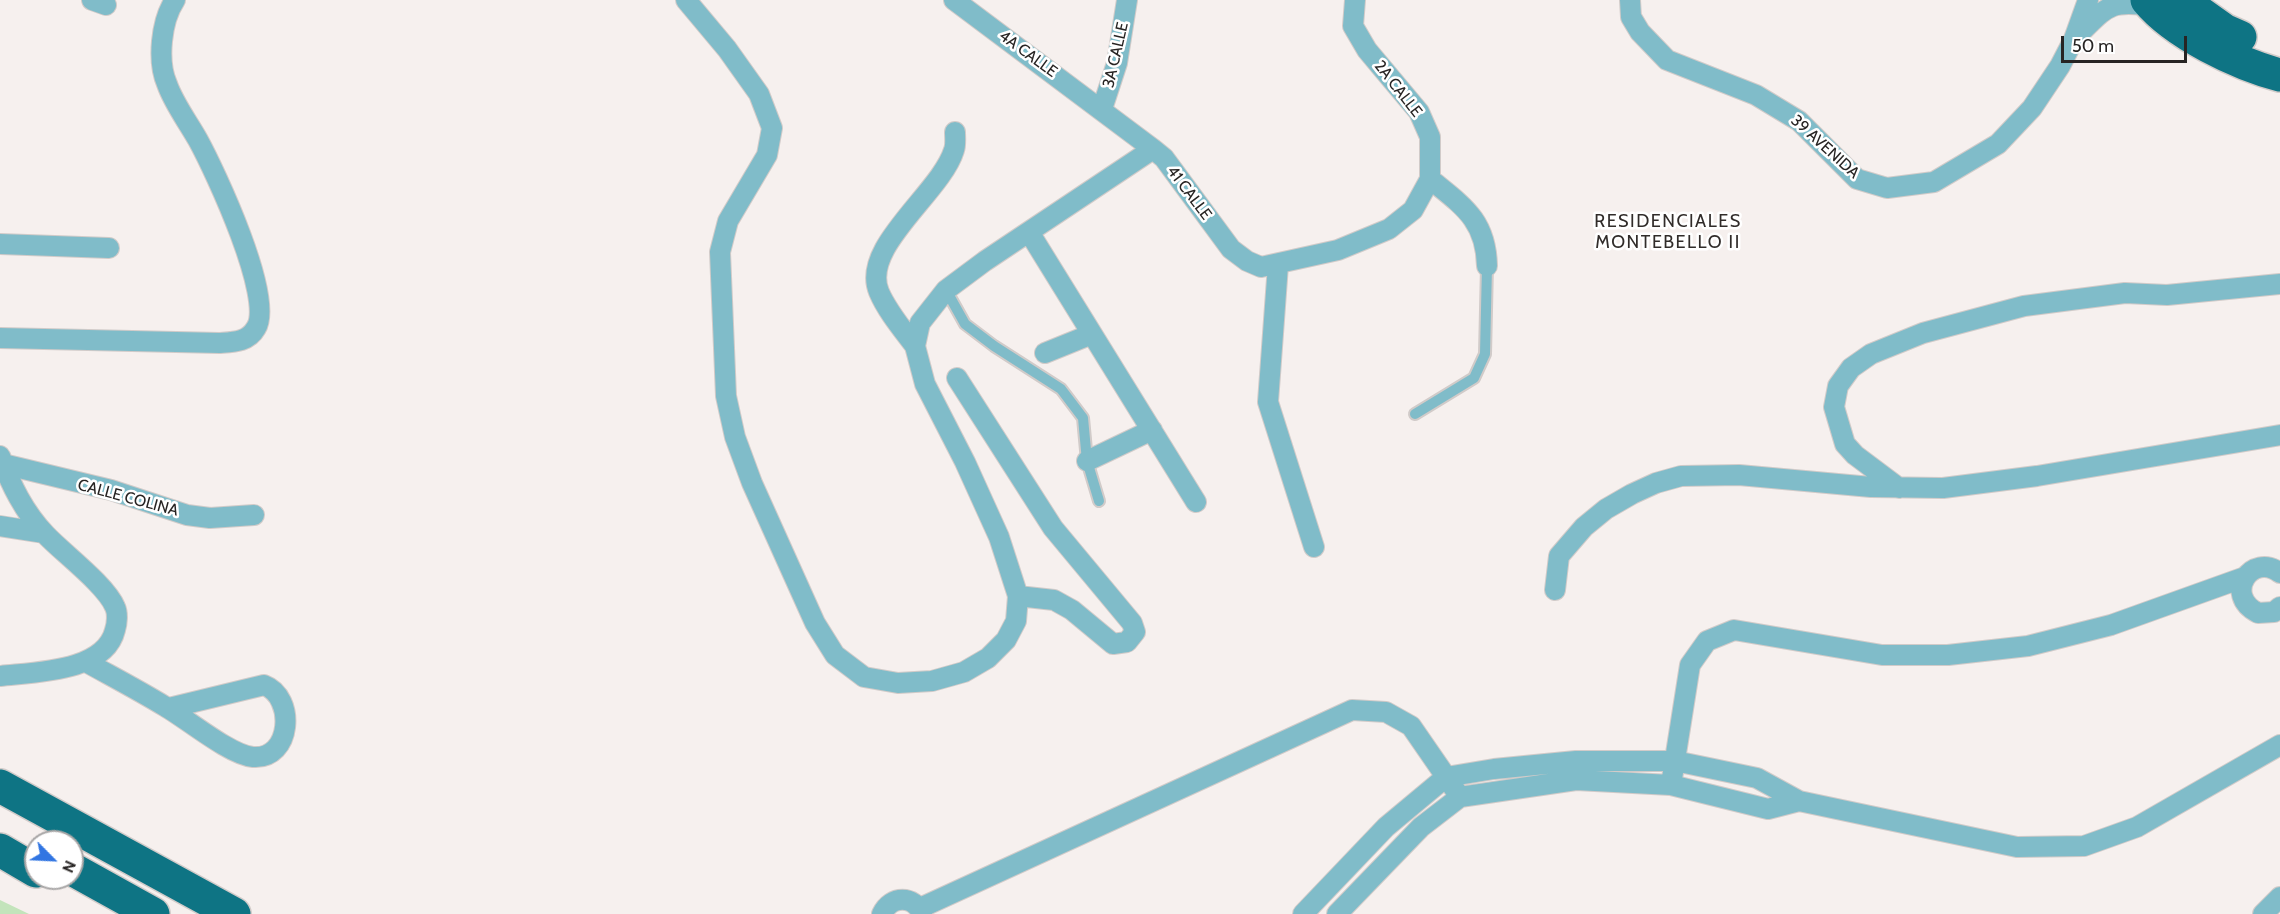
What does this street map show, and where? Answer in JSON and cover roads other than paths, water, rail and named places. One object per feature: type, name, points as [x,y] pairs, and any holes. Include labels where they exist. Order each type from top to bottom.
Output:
[{"type":"highway","points":[[2160,2],[2280,55]]},
{"type":"highway","points":[[2160,2],[2184,31],[2224,54],[2280,75]]},
{"type":"highway","points":[[0,786],[60,830]]},
{"type":"highway","points":[[0,805],[51,830]]},
{"type":"highway","points":[[0,829],[24,842]]},
{"type":"highway","points":[[84,846],[234,914]]},
{"type":"highway","points":[[84,847],[198,914]]},
{"type":"highway","points":[[0,850],[24,862]]},
{"type":"highway","points":[[84,888],[153,914]]},
{"type":"highway","points":[[76,890],[114,914]]},
{"type":"street","points":[[0,338],[220,343],[240,342],[257,328],[261,315],[250,262],[221,186],[166,83],[162,49],[165,26],[175,0]]},
{"type":"street","points":[[686,0],[728,49],[759,94],[772,128],[767,155],[722,235],[720,252],[726,396],[735,436],[752,483],[815,623],[835,655],[864,677],[898,683],[932,681],[964,672],[988,658],[1006,640],[1016,621],[1018,596],[999,537],[925,384],[915,346],[879,292],[875,274],[893,235],[942,173],[954,150],[955,132]]},
{"type":"street","name":"4A CALLE","points":[[954,0],[1102,109]]},
{"type":"street","name":"3A CALLE","points":[[1102,109],[1117,63],[1127,0]]},
{"type":"street","name":"2A CALLE","points":[[1278,265],[1338,250],[1389,229],[1413,210],[1430,179],[1430,138],[1419,112],[1367,50],[1353,26],[1355,0]]},
{"type":"street","name":"39 AVENIDA","points":[[1630,0],[1631,17],[1640,32],[1667,60],[1704,73],[1765,100],[1799,121],[1857,179],[1887,188],[1934,182],[1998,144],[2032,108],[2074,39],[2088,0]]},
{"type":"street","name":"39 AVENIDA","points":[[2074,39],[2103,11],[2122,2],[2160,2]]},
{"type":"street","name":"41 CALLE","points":[[1102,109],[1164,159],[1231,249],[1247,261],[1261,267],[1278,265]]},
{"type":"street","points":[[915,346],[920,323],[946,291],[1153,149]]},
{"type":"street","points":[[1430,179],[1464,207],[1479,224],[1486,247],[1487,266]]},
{"type":"street","points":[[1029,232],[1196,502]]},
{"type":"street","points":[[0,244],[109,248]]},
{"type":"street","points":[[1278,265],[1268,402],[1314,548]]},
{"type":"street","points":[[1899,488],[1855,455],[1845,444],[1834,407],[1838,386],[1851,368],[1871,354],[1923,333],[2025,306],[2125,293],[2167,295],[2280,284]]},
{"type":"street","points":[[1045,353],[1092,334]]},
{"type":"street","points":[[957,378],[1053,528],[1132,623],[1135,632],[1127,642],[1113,644],[1072,610],[1054,600],[1018,596]]},
{"type":"street","points":[[1088,461],[1152,430]]},
{"type":"street","points":[[1555,590],[1556,563],[1565,545],[1606,509],[1656,483],[1681,476],[1711,474],[1899,488],[1943,488],[2037,476],[2280,435]]},
{"type":"street","points":[[0,676],[41,672],[86,662],[112,643],[116,626],[116,608],[84,570],[44,534],[14,492],[2,460]]},
{"type":"street","name":"CALLE COLINA","points":[[2,460],[111,490],[187,515],[210,518],[254,515]]},
{"type":"street","points":[[0,525],[44,534]]},
{"type":"street","points":[[1671,785],[1690,665],[1707,641],[1734,630],[1882,654],[1948,655],[2028,646],[2110,625],[2245,577],[2255,569],[2271,567],[2280,573]]},
{"type":"street","points":[[2245,577],[2241,593],[2243,600],[2251,609],[2266,613],[2280,608]]},
{"type":"street","points":[[86,662],[169,708],[197,730],[249,757],[267,756],[274,751],[284,734],[285,707],[281,696],[264,685],[169,708]]},
{"type":"street","points":[[882,914],[890,903],[901,899],[915,903],[921,911],[1352,710],[1386,712],[1411,726],[1460,797]]},
{"type":"street","points":[[1303,914],[1386,827],[1446,777],[1494,769],[1576,761],[1675,761],[1757,778],[1799,801],[2017,848],[2084,846],[2137,827],[2280,745]]},
{"type":"street","points":[[1337,914],[1421,826],[1460,797],[1576,780],[1671,785],[1768,809],[1799,801]]},
{"type":"street","points":[[2263,914],[2280,897]]},
{"type":"lane","points":[[1414,414],[1474,378],[1485,354],[1487,266]]},
{"type":"lane","points":[[946,291],[965,324],[994,346],[1061,389],[1083,418],[1088,461],[1099,501]]},
{"type":"district","name":"RESIDENCIALES MONTEBELLO II","points":[[1668,232]]}]
